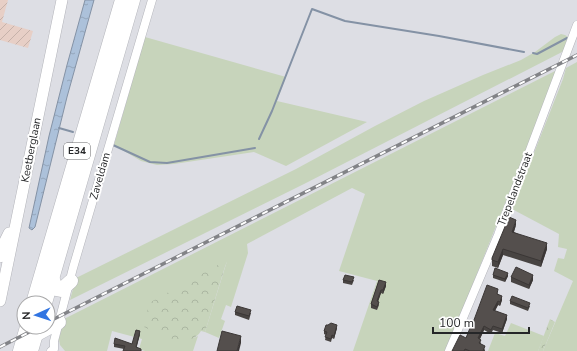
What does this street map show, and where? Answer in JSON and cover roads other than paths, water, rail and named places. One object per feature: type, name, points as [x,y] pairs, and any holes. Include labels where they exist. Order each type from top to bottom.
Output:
[{"type":"highway","name":"E34","points":[[35,295],[122,0]]},
{"type":"highway","name":"E34","points":[[47,295],[133,0]]},
{"type":"highway","points":[[52,277],[56,289],[61,290],[71,281]]},
{"type":"highway","points":[[20,351],[30,335]]},
{"type":"highway","points":[[31,351],[33,335]]},
{"type":"main road","name":"Keetberglaan","points":[[0,277],[56,0]]},
{"type":"main road","name":"Keetberglaan","points":[[0,300],[62,0]]},
{"type":"main road","points":[[0,257],[3,245],[9,233]]},
{"type":"street","name":"Zaveldam","points":[[54,350],[54,341],[71,281],[73,268],[152,0]]},
{"type":"street","name":"Trepelandstraat","points":[[449,351],[498,235],[577,25]]},
{"type":"water","points":[[85,0],[94,0],[67,97],[35,227],[32,230],[29,228],[49,136]]},
{"type":"waterway","points":[[259,139],[272,111],[312,9],[345,21],[439,36],[524,52]]},
{"type":"waterway","points":[[533,53],[537,54],[567,38]]},
{"type":"waterway","points":[[59,128],[73,132]]},
{"type":"waterway","points":[[113,145],[150,162],[167,163],[255,148]]},
{"type":"railway","points":[[56,318],[577,55]]},
{"type":"railway","points":[[0,347],[23,335]]}]
